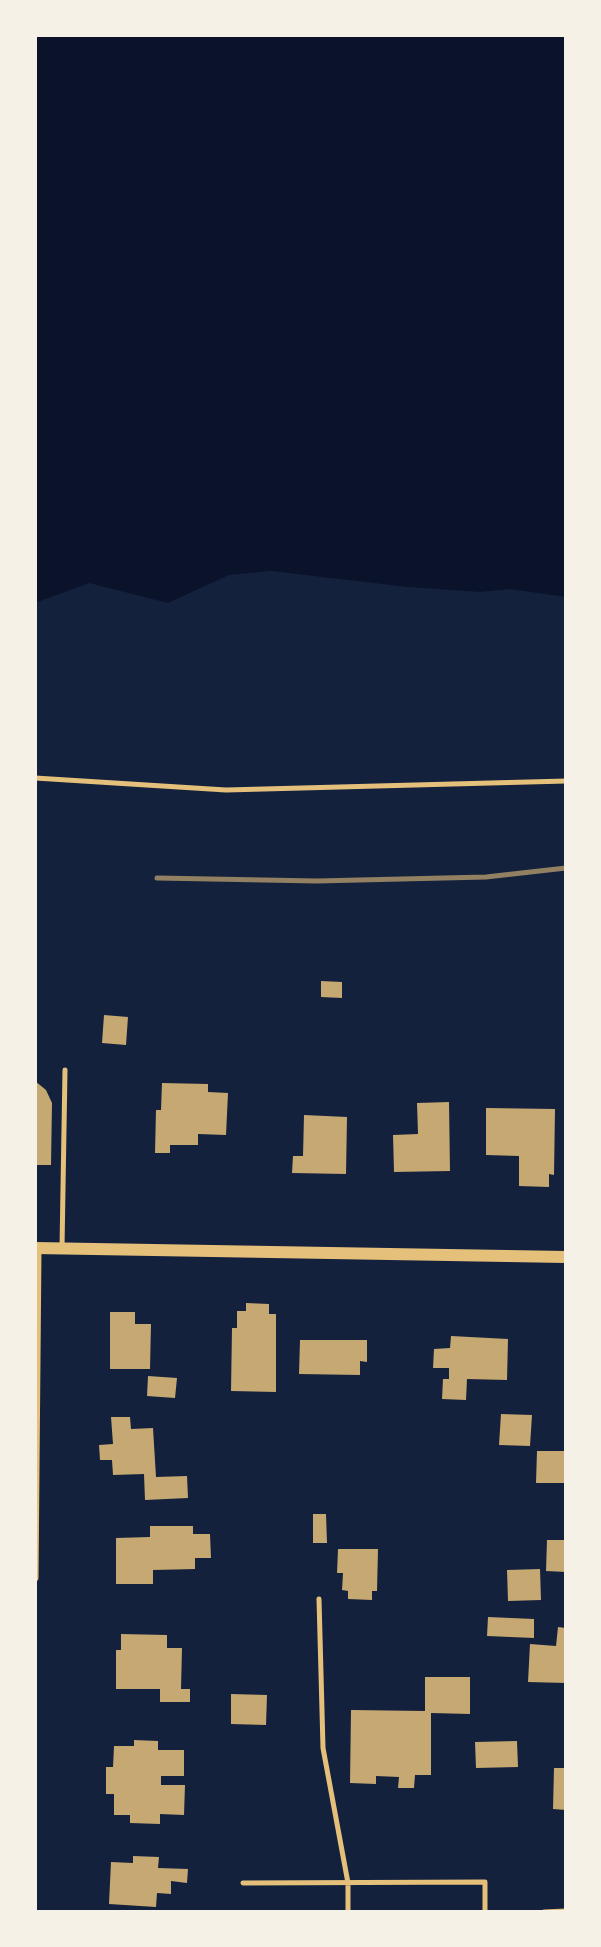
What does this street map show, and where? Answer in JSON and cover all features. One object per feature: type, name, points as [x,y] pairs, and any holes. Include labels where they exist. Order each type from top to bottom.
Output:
[{"type":"street","points":[[35,1578],[37,1248],[566,1257]]},
{"type":"lane","points":[[35,778],[226,790],[566,781]]},
{"type":"lane","points":[[62,1248],[65,1070]]},
{"type":"lane","points":[[319,1599],[323,1748],[348,1883],[348,1912]]},
{"type":"lane","points":[[243,1883],[485,1882],[485,1912]]},
{"type":"lane","points":[[544,1912],[566,1911]]},
{"type":"water","points":[[35,35],[566,35],[566,597],[509,589],[480,592],[408,587],[271,571],[229,575],[168,603],[89,583],[35,603]]},
{"type":"building","points":[[321,981],[342,982],[342,998],[321,997]]},
{"type":"building","points":[[104,1015],[128,1017],[126,1045],[102,1043]]},
{"type":"building","points":[[35,1081],[46,1090],[52,1103],[51,1165],[35,1165]]},
{"type":"building","points":[[162,1083],[208,1084],[208,1092],[228,1093],[226,1135],[198,1134],[198,1145],[170,1145],[170,1153],[155,1153],[156,1110],[161,1110]]},
{"type":"building","points":[[449,1102],[450,1171],[394,1172],[393,1135],[418,1134],[417,1103]]},
{"type":"building","points":[[486,1108],[555,1109],[554,1175],[549,1174],[549,1187],[519,1186],[519,1156],[486,1155]]},
{"type":"building","points":[[304,1115],[347,1117],[346,1174],[292,1173],[293,1156],[303,1156]]},
{"type":"building","points":[[246,1303],[269,1304],[269,1314],[276,1314],[276,1392],[231,1391],[232,1328],[237,1328],[237,1311],[246,1311]]},
{"type":"building","points":[[110,1312],[135,1312],[135,1324],[151,1324],[150,1369],[110,1369]]},
{"type":"building","points":[[451,1336],[508,1339],[507,1380],[467,1379],[466,1400],[442,1399],[443,1379],[449,1379],[449,1368],[433,1368],[434,1349],[450,1348]]},
{"type":"building","points":[[300,1340],[367,1340],[367,1362],[360,1361],[360,1375],[299,1374]]},
{"type":"building","points":[[148,1376],[177,1378],[175,1398],[147,1396]]},
{"type":"building","points":[[501,1414],[532,1415],[530,1446],[499,1445]]},
{"type":"building","points":[[111,1417],[130,1417],[131,1429],[153,1428],[156,1477],[187,1476],[188,1498],[145,1500],[144,1474],[113,1475],[112,1460],[100,1460],[99,1445],[113,1444]]},
{"type":"building","points":[[537,1451],[566,1451],[566,1483],[536,1483]]},
{"type":"building","points":[[313,1514],[326,1514],[327,1543],[313,1543]]},
{"type":"building","points":[[150,1526],[193,1526],[193,1534],[210,1534],[211,1558],[195,1558],[195,1569],[153,1570],[153,1584],[116,1584],[116,1538],[150,1537]]},
{"type":"building","points":[[547,1540],[566,1540],[566,1572],[546,1571]]},
{"type":"building","points":[[338,1549],[378,1549],[377,1591],[372,1591],[372,1600],[348,1599],[348,1591],[342,1590],[343,1573],[337,1573]]},
{"type":"building","points":[[540,1569],[541,1600],[508,1601],[507,1570]]},
{"type":"building","points":[[488,1617],[534,1619],[534,1638],[487,1636]]},
{"type":"building","points":[[558,1627],[566,1628],[566,1683],[528,1682],[530,1644],[556,1646]]},
{"type":"building","points":[[121,1634],[167,1635],[167,1648],[182,1648],[181,1689],[190,1689],[190,1702],[160,1702],[160,1689],[116,1689],[116,1650],[121,1650]]},
{"type":"building","points":[[425,1677],[470,1677],[470,1714],[431,1713],[431,1775],[415,1775],[414,1788],[398,1788],[399,1777],[376,1776],[376,1784],[350,1783],[351,1710],[425,1711]]},
{"type":"building","points":[[231,1694],[267,1695],[266,1725],[231,1724]]},
{"type":"building","points":[[134,1740],[158,1741],[158,1750],[184,1750],[184,1776],[161,1776],[161,1785],[185,1785],[184,1815],[160,1814],[160,1824],[130,1823],[130,1815],[114,1815],[114,1794],[106,1794],[106,1767],[113,1767],[114,1746],[134,1746]]},
{"type":"building","points":[[517,1741],[518,1767],[476,1768],[475,1742]]},
{"type":"building","points":[[554,1768],[566,1768],[566,1810],[553,1809]]},
{"type":"building","points":[[133,1856],[159,1857],[158,1868],[188,1869],[187,1883],[171,1881],[171,1894],[157,1893],[156,1907],[109,1904],[111,1862],[133,1863]]},
{"type":"railway","points":[[157,878],[317,881],[486,877],[566,868]]}]
